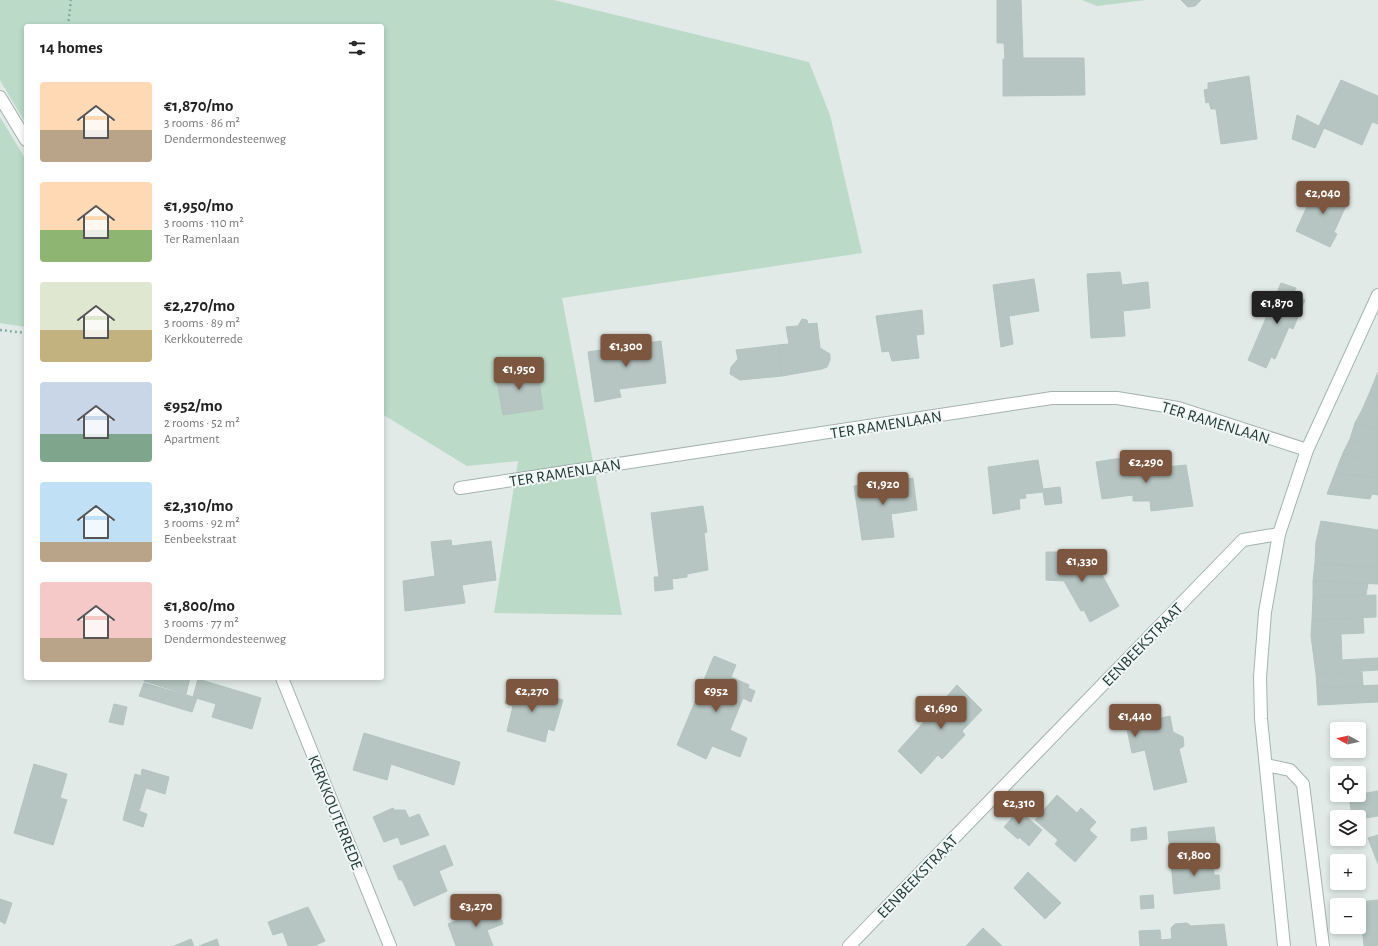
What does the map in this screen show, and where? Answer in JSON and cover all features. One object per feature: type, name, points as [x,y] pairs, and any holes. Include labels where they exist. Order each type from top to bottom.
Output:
[{"type":"street","points":[[0,97],[24,137]]},
{"type":"street","points":[[1284,946],[1261,719],[1260,677],[1265,612],[1279,534],[1307,450],[1378,295]]},
{"type":"street","name":"TER RAMENLAAN","points":[[460,488],[1052,398],[1117,398],[1178,408],[1307,450]]},
{"type":"street","name":"EENBEEKSTRAAT","points":[[849,946],[1243,540],[1279,534]]},
{"type":"street","name":"KERKKOUTERREDE","points":[[283,680],[390,946]]},
{"type":"street","points":[[1266,765],[1290,770],[1304,784],[1324,946]]},
{"type":"path","points":[[68,24],[71,0]]},
{"type":"path","points":[[0,330],[24,333]]},
{"type":"green space","points":[[0,0],[554,0],[809,62],[830,115],[862,253],[562,298],[622,615],[494,613],[518,461],[467,466],[384,415],[384,24],[24,24],[24,121],[0,80]]},
{"type":"green space","points":[[1082,0],[1146,0],[1097,6]]},
{"type":"green space","points":[[0,117],[24,157],[24,327],[0,323]]},
{"type":"building","points":[[997,0],[1021,0],[1023,58],[1084,58],[1085,95],[1003,96],[1003,59],[1005,59],[1004,43],[997,43]]},
{"type":"building","points":[[1181,0],[1201,0],[1195,6],[1188,7]]},
{"type":"building","points":[[1249,76],[1257,139],[1221,144],[1216,109],[1211,109],[1209,102],[1206,103],[1204,90],[1208,89],[1208,83]]},
{"type":"building","points":[[1341,80],[1378,96],[1378,124],[1372,122],[1362,145],[1324,128],[1315,148],[1292,139],[1297,115],[1319,126]]},
{"type":"building","points":[[1318,182],[1350,197],[1334,232],[1337,234],[1330,247],[1296,231]]},
{"type":"building","points":[[1120,272],[1122,285],[1148,282],[1150,308],[1123,311],[1125,336],[1091,338],[1087,274]]},
{"type":"building","points":[[1034,279],[1039,311],[1009,316],[1013,344],[1001,347],[993,285]]},
{"type":"building","points":[[1281,283],[1296,288],[1293,294],[1305,300],[1293,329],[1289,327],[1275,359],[1271,357],[1266,368],[1248,360]]},
{"type":"building","points":[[922,310],[924,334],[916,335],[919,358],[892,361],[889,351],[882,352],[876,316]]},
{"type":"building","points":[[802,319],[807,320],[808,324],[817,323],[820,348],[830,354],[830,360],[827,367],[822,369],[782,376],[778,345],[789,344],[786,327],[798,326]]},
{"type":"building","points":[[640,340],[640,344],[661,341],[666,383],[619,389],[621,397],[595,402],[588,352],[613,348],[613,343]]},
{"type":"building","points":[[778,345],[782,376],[740,380],[730,374],[731,367],[738,359],[736,350]]},
{"type":"building","points":[[537,367],[543,409],[503,415],[495,370],[515,368],[516,376],[523,375],[523,370]]},
{"type":"building","points":[[1378,372],[1378,398],[1369,394]]},
{"type":"building","points":[[1369,394],[1378,398],[1378,414],[1362,410]]},
{"type":"building","points":[[1362,410],[1378,415],[1378,430],[1355,423]]},
{"type":"building","points":[[1355,423],[1378,430],[1378,447],[1350,439]]},
{"type":"building","points":[[1350,439],[1378,447],[1378,463],[1343,453]]},
{"type":"building","points":[[1343,453],[1378,463],[1378,478],[1335,473]]},
{"type":"building","points":[[1128,457],[1130,471],[1186,465],[1193,506],[1151,511],[1150,501],[1133,501],[1133,495],[1102,499],[1096,462]]},
{"type":"building","points":[[1038,460],[1043,489],[1060,487],[1062,503],[1045,505],[1043,492],[1025,494],[1026,498],[1019,499],[1020,509],[993,514],[988,467]]},
{"type":"building","points":[[1335,473],[1378,478],[1378,495],[1372,494],[1370,499],[1327,494]]},
{"type":"building","points":[[913,478],[917,510],[891,514],[894,537],[862,540],[854,486]]},
{"type":"building","points":[[703,506],[707,532],[704,533],[708,570],[687,574],[687,577],[672,579],[673,589],[655,591],[654,577],[659,577],[651,513]]},
{"type":"building","points":[[1321,521],[1378,530],[1378,568],[1315,563],[1316,542]]},
{"type":"building","points":[[451,540],[452,546],[491,541],[496,580],[462,585],[465,603],[405,611],[403,581],[435,576],[431,542]]},
{"type":"building","points":[[1046,552],[1065,552],[1066,567],[1090,553],[1119,606],[1090,622],[1084,610],[1081,611],[1064,581],[1046,580]]},
{"type":"building","points":[[1315,563],[1378,568],[1378,584],[1313,581]]},
{"type":"building","points":[[1313,581],[1368,583],[1366,595],[1313,597]]},
{"type":"building","points":[[1376,595],[1376,617],[1312,620],[1313,597]]},
{"type":"building","points":[[1363,618],[1364,633],[1341,634],[1342,660],[1378,658],[1378,670],[1316,674],[1311,636],[1312,620]]},
{"type":"building","points":[[714,656],[736,665],[731,677],[749,685],[748,688],[755,691],[751,702],[743,698],[730,730],[747,738],[740,757],[712,746],[706,759],[677,745]]},
{"type":"building","points":[[1362,672],[1363,686],[1317,688],[1316,674]]},
{"type":"building","points":[[144,680],[190,680],[186,694]]},
{"type":"building","points":[[198,680],[201,680],[261,698],[252,729],[212,717],[216,704],[193,697]]},
{"type":"building","points":[[144,683],[197,698],[192,712],[139,696]]},
{"type":"building","points":[[510,685],[563,700],[554,731],[548,729],[545,742],[507,731],[513,706],[505,703]]},
{"type":"building","points":[[957,685],[982,710],[962,731],[965,735],[942,759],[938,755],[921,774],[898,751]]},
{"type":"building","points":[[1378,685],[1378,702],[1318,705],[1317,688]]},
{"type":"building","points":[[114,704],[127,707],[123,725],[109,722]]},
{"type":"building","points":[[1170,716],[1173,732],[1183,737],[1184,746],[1179,749],[1187,782],[1154,790],[1139,723]]},
{"type":"building","points":[[1139,723],[1145,750],[1132,753],[1126,725]]},
{"type":"building","points":[[364,733],[460,762],[454,785],[391,764],[387,780],[353,770]]},
{"type":"building","points":[[34,764],[67,774],[60,798],[67,800],[53,845],[14,833]]},
{"type":"building","points":[[142,769],[169,777],[165,794],[146,788],[139,811],[147,814],[143,827],[123,820],[135,774],[141,776]]},
{"type":"building","points":[[1378,791],[1378,816],[1366,818],[1366,810],[1351,810],[1350,802],[1366,802],[1366,793]]},
{"type":"building","points":[[1057,795],[1077,813],[1081,808],[1096,822],[1089,830],[1097,837],[1075,862],[1055,844],[1058,840],[1035,820]]},
{"type":"building","points":[[393,808],[394,810],[405,810],[409,818],[419,814],[429,835],[401,845],[398,837],[384,842],[373,817]]},
{"type":"building","points":[[1019,810],[1036,825],[1033,829],[1030,826],[1018,839],[1004,827]]},
{"type":"building","points":[[1036,825],[1042,830],[1029,846],[1019,837],[1030,826],[1033,829]]},
{"type":"building","points":[[1146,827],[1147,839],[1131,841],[1131,829]]},
{"type":"building","points":[[1214,827],[1216,842],[1211,842],[1213,859],[1171,863],[1168,832]]},
{"type":"building","points":[[1378,835],[1378,864],[1368,838]]},
{"type":"building","points":[[445,845],[453,865],[439,871],[447,891],[414,906],[402,880],[399,880],[393,866]]},
{"type":"building","points":[[1213,859],[1214,875],[1219,875],[1220,889],[1174,894],[1171,863]]},
{"type":"building","points":[[1028,872],[1061,903],[1045,919],[1014,888]]},
{"type":"building","points":[[1153,895],[1154,908],[1141,909],[1140,896]]},
{"type":"building","points":[[0,899],[12,903],[5,924],[0,921]]},
{"type":"building","points":[[1378,900],[1378,934],[1363,936],[1363,934],[1366,934],[1366,901]]},
{"type":"building","points":[[496,904],[503,924],[487,930],[493,946],[456,946],[448,924]]},
{"type":"building","points":[[308,907],[325,941],[314,946],[288,946],[283,932],[273,935],[268,922]]},
{"type":"building","points":[[1187,923],[1191,926],[1224,924],[1227,946],[1140,946],[1139,931],[1160,930],[1161,940],[1172,939],[1171,928],[1175,924]]},
{"type":"building","points":[[983,928],[1002,946],[966,946]]},
{"type":"building","points":[[1378,934],[1378,946],[1364,946],[1363,936]]},
{"type":"building","points":[[191,939],[194,946],[174,946]]},
{"type":"building","points":[[217,939],[219,946],[199,946]]}]
